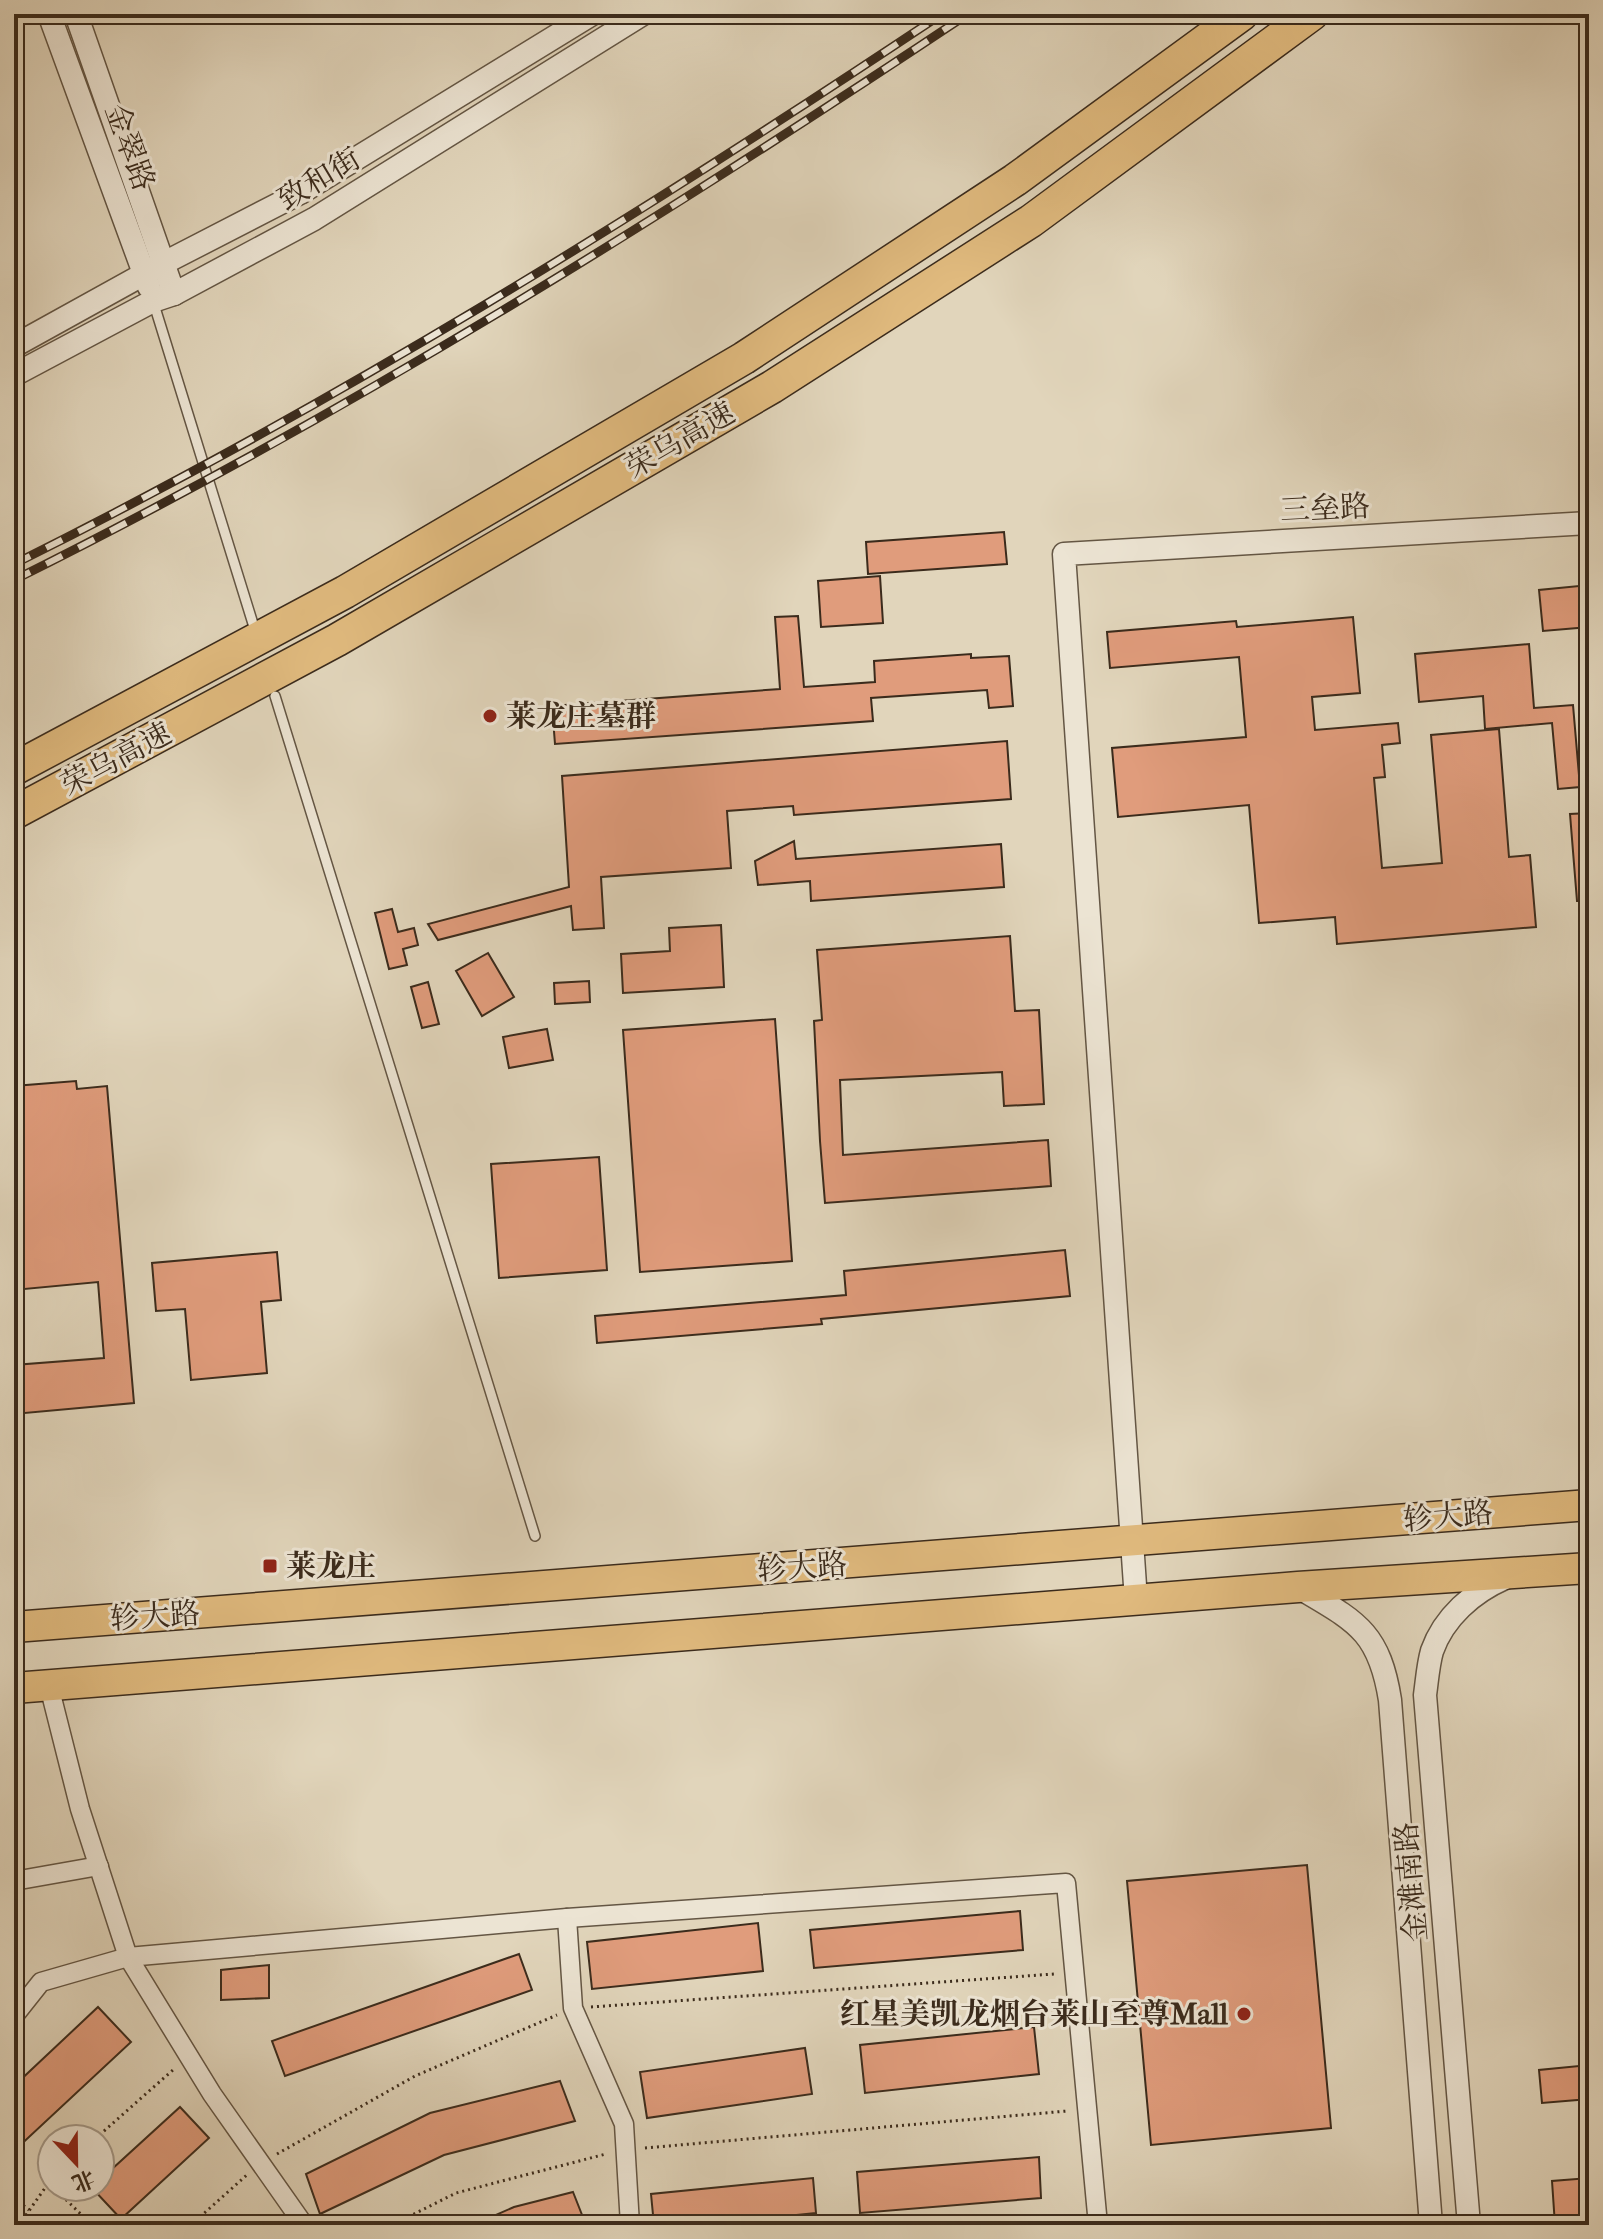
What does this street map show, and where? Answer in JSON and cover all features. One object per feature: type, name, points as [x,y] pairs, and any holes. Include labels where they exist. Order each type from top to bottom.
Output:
[{"type":"highway","name":"荣乌高速","points":[[14,769],[345,592],[744,358],[1015,180],[1242,14]]},
{"type":"highway","name":"荣乌高速","points":[[14,813],[337,640],[772,387],[1031,221],[1312,14]]},
{"type":"highway","name":"轸大路","points":[[14,1627],[1589,1505]]},
{"type":"highway","name":"轸大路","points":[[14,1688],[1298,1587],[1589,1568]]},
{"type":"street","name":"金翠路","points":[[49,14],[164,298]]},
{"type":"street","points":[[76,14],[154,269]]},
{"type":"street","name":"致和街","points":[[14,346],[300,193],[592,14]]},
{"type":"street","name":"致和街","points":[[14,375],[314,219],[643,14]]},
{"type":"street","name":"三垒路","points":[[1132,1542],[1064,554],[1589,523]]},
{"type":"street","points":[[1132,1542],[1136,1600]]},
{"type":"street","name":"金滩南路","points":[[1469,2225],[1425,1695],[1432,1653],[1443,1629],[1464,1603],[1486,1586],[1515,1574]]},
{"type":"street","name":"金滩南路","points":[[1298,1587],[1361,1627],[1386,1671],[1431,2225]]},
{"type":"street","points":[[49,1686],[80,1809],[128,1957],[212,2094],[304,2225]]},
{"type":"street","points":[[14,1881],[99,1866]]},
{"type":"street","points":[[14,2016],[41,1982],[128,1957],[567,1918],[1066,1883],[1098,2225]]},
{"type":"street","points":[[567,1918],[573,2008],[624,2124],[630,2225]]},
{"type":"lane","points":[[164,298],[254,627]]},
{"type":"lane","points":[[275,696],[535,1536]]},
{"type":"path","points":[[191,2225],[261,2163],[415,2076],[573,2008],[1074,1972]]},
{"type":"path","points":[[113,2123],[189,2055]]},
{"type":"path","points":[[392,2225],[456,2193],[625,2149],[1087,2109]]},
{"type":"path","points":[[14,2198],[29,2210]]},
{"type":"path","points":[[19,2225],[36,2200]]},
{"type":"path","points":[[69,2203],[92,2225]]},
{"type":"building","points":[[1004,532],[1007,564],[868,574],[866,542]]},
{"type":"building","points":[[880,576],[883,623],[821,627],[818,581]]},
{"type":"building","points":[[1589,585],[1589,627],[1543,631],[1539,590]]},
{"type":"building","points":[[798,616],[804,687],[875,682],[874,661],[971,654],[971,658],[1009,656],[1013,706],[989,708],[987,690],[871,698],[873,721],[555,744],[552,706],[780,689],[775,617]]},
{"type":"building","points":[[1353,617],[1360,693],[1312,697],[1315,730],[1398,723],[1400,743],[1382,745],[1385,777],[1374,778],[1382,868],[1442,863],[1431,735],[1499,729],[1509,857],[1530,855],[1536,927],[1337,944],[1335,917],[1259,923],[1249,805],[1118,817],[1112,748],[1246,737],[1239,657],[1110,668],[1107,632],[1236,621],[1237,627]]},
{"type":"building","points":[[1529,644],[1534,708],[1573,705],[1580,787],[1558,789],[1552,723],[1485,729],[1483,696],[1419,702],[1415,654]]},
{"type":"building","points":[[1007,741],[1011,799],[794,815],[793,806],[727,811],[731,868],[601,877],[604,928],[573,930],[571,906],[438,940],[428,924],[569,887],[562,776]]},
{"type":"building","points":[[1589,813],[1589,901],[1577,901],[1570,814]]},
{"type":"building","points":[[794,841],[796,859],[1001,844],[1004,887],[811,901],[810,881],[758,885],[755,861]]},
{"type":"building","points":[[392,909],[398,932],[414,928],[418,945],[403,949],[407,965],[389,969],[375,913]]},
{"type":"building","points":[[721,925],[724,987],[623,993],[621,954],[670,951],[669,928]]},
{"type":"building","points":[[1010,936],[1015,1011],[1039,1010],[1044,1104],[1004,1106],[1002,1072],[840,1080],[843,1155],[1048,1140],[1051,1186],[825,1203],[814,1021],[822,1020],[817,950]]},
{"type":"building","points":[[488,953],[514,997],[482,1016],[456,971]]},
{"type":"building","points":[[589,981],[590,1002],[555,1004],[554,983]]},
{"type":"building","points":[[428,982],[439,1024],[422,1028],[411,987]]},
{"type":"building","points":[[775,1019],[792,1261],[640,1272],[623,1030]]},
{"type":"building","points":[[547,1029],[553,1060],[509,1068],[503,1037]]},
{"type":"building","points":[[76,1081],[77,1089],[107,1086],[134,1403],[14,1414],[14,1365],[104,1358],[98,1282],[14,1290],[14,1086]]},
{"type":"building","points":[[599,1157],[607,1270],[499,1278],[491,1164]]},
{"type":"building","points":[[1065,1250],[1070,1296],[821,1319],[822,1324],[597,1343],[595,1316],[846,1295],[844,1271]]},
{"type":"building","points":[[277,1252],[281,1300],[261,1302],[267,1373],[191,1380],[185,1309],[156,1311],[152,1263]]},
{"type":"building","points":[[1307,1865],[1331,2128],[1151,2145],[1127,1881]]},
{"type":"building","points":[[1020,1911],[1023,1950],[814,1968],[810,1930]]},
{"type":"building","points":[[758,1923],[763,1971],[592,1989],[587,1942]]},
{"type":"building","points":[[519,1954],[532,1990],[285,2076],[272,2041]]},
{"type":"building","points":[[269,1965],[269,1998],[221,2000],[221,1970]]},
{"type":"building","points":[[98,2007],[131,2042],[44,2123],[36,2123],[36,2131],[14,2151],[14,2086]]},
{"type":"building","points":[[1034,2027],[1039,2074],[865,2093],[860,2045]]},
{"type":"building","points":[[805,2048],[812,2094],[647,2118],[640,2072]]},
{"type":"building","points":[[1589,2065],[1589,2099],[1542,2103],[1539,2070]]},
{"type":"building","points":[[560,2081],[575,2121],[444,2155],[320,2214],[306,2174],[430,2113]]},
{"type":"building","points":[[180,2107],[209,2138],[121,2219],[106,2203],[116,2203],[116,2165]]},
{"type":"building","points":[[1039,2157],[1041,2198],[860,2213],[857,2172]]},
{"type":"building","points":[[813,2178],[816,2213],[700,2225],[654,2225],[651,2194]]},
{"type":"building","points":[[1589,2178],[1589,2225],[1555,2225],[1552,2181]]},
{"type":"building","points":[[573,2192],[586,2225],[473,2225],[514,2207]]},
{"type":"railway","points":[[14,564],[253,439],[487,304],[716,161],[942,14]]},
{"type":"railway","points":[[14,580],[260,451],[500,312],[736,166],[968,14]]},
{"type":"place","name":"莱龙庄墓群","points":[[490,716]]},
{"type":"place","name":"莱龙庄","points":[[270,1566]]},
{"type":"place","name":"红星美凯龙烟台莱山至尊Mall","points":[[1244,2014]]}]
